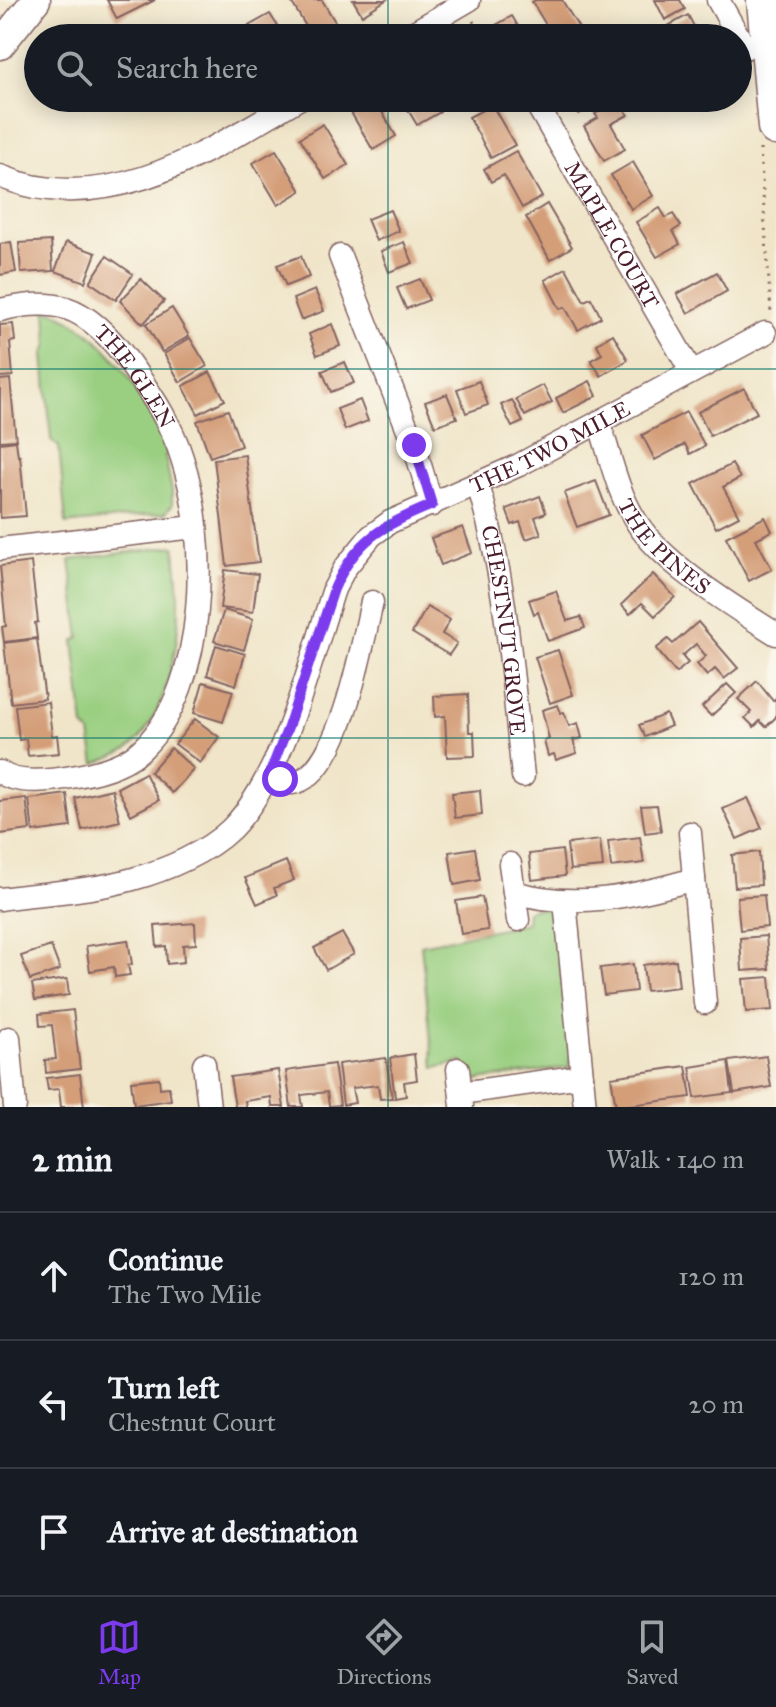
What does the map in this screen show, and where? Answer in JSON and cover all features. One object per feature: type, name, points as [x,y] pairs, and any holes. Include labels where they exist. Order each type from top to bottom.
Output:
[{"type":"highway","points":[[765,0],[768,137]]},
{"type":"street","points":[[0,45],[36,0]]},
{"type":"street","points":[[428,24],[469,0]]},
{"type":"street","points":[[718,0],[732,24]]},
{"type":"street","points":[[0,176],[22,185],[72,191],[144,179],[193,158],[275,112]]},
{"type":"street","name":"MAPLE COURT","points":[[541,112],[691,371]]},
{"type":"street","points":[[340,256],[408,430],[432,505]]},
{"type":"street","name":"THE GLEN","points":[[0,310],[39,305],[67,308],[99,328],[145,385],[173,433],[185,469],[195,527],[198,586],[186,672],[171,706],[151,738],[134,755],[113,767],[70,777],[26,780],[0,772]]},
{"type":"street","name":"THE TWO MILE","points":[[0,899],[132,879],[166,867],[210,844],[230,829],[269,775],[334,589],[345,568],[371,536],[390,522],[478,485],[765,333]]},
{"type":"street","name":"THE PINES","points":[[599,422],[626,503],[643,532],[670,558],[713,591],[776,634]]},
{"type":"street","name":"CHESTNUT GROVE","points":[[478,485],[496,559],[504,609],[523,776]]},
{"type":"street","points":[[0,549],[195,527]]},
{"type":"street","points":[[269,775],[286,782],[296,782],[319,763],[335,739],[349,701],[372,602]]},
{"type":"street","points":[[690,833],[705,1003]]},
{"type":"street","points":[[510,864],[518,920]]},
{"type":"street","points":[[514,892],[565,901],[635,895],[694,879]]},
{"type":"street","points":[[565,901],[585,1107]]},
{"type":"street","points":[[9,1038],[15,1107]]},
{"type":"street","points":[[204,1064],[209,1107]]},
{"type":"street","points":[[458,1069],[462,1100],[582,1076]]},
{"type":"path","points":[[765,333],[772,328],[768,137]]},
{"type":"green space","points":[[46,309],[69,319],[88,333],[106,349],[135,387],[169,451],[165,456],[172,505],[165,513],[66,524],[59,447],[51,440],[44,354],[48,345]]},
{"type":"green space","points":[[175,546],[179,619],[173,660],[161,702],[141,737],[128,749],[95,764],[90,733],[84,727],[74,641],[80,638],[70,560]]},
{"type":"green space","points":[[534,908],[551,909],[554,916],[570,1067],[471,1081],[463,1062],[434,1068],[421,945],[526,923],[527,911]]},
{"type":"building","points":[[107,0],[155,0],[117,19]]},
{"type":"building","points":[[296,0],[322,0],[336,24],[305,24],[292,3]]},
{"type":"building","points":[[353,0],[386,0],[362,15]]},
{"type":"building","points":[[562,0],[576,24],[545,24],[532,2]]},
{"type":"building","points":[[655,0],[680,0],[685,9],[665,20]]},
{"type":"building","points":[[270,14],[276,24],[252,24]]},
{"type":"building","points":[[688,15],[693,24],[672,24]]},
{"type":"building","points":[[512,16],[517,24],[498,24]]},
{"type":"building","points":[[351,112],[382,112],[396,136],[373,150]]},
{"type":"building","points":[[409,112],[440,112],[417,125]]},
{"type":"building","points":[[479,112],[496,112],[515,145],[491,158],[469,117]]},
{"type":"building","points":[[626,112],[628,115],[611,124],[625,149],[604,161],[584,126],[598,118],[595,114]]},
{"type":"building","points":[[323,124],[348,165],[325,179],[300,138]]},
{"type":"building","points":[[276,150],[301,191],[278,205],[253,163]]},
{"type":"building","points":[[516,151],[542,197],[522,208],[504,175],[491,182],[484,169]]},
{"type":"building","points":[[633,162],[653,196],[631,209],[611,175]]},
{"type":"building","points":[[547,204],[572,247],[550,260],[526,217]]},
{"type":"building","points":[[660,208],[666,218],[673,214],[681,226],[673,231],[680,244],[657,257],[636,222]]},
{"type":"building","points":[[390,210],[399,231],[376,241],[367,219]]},
{"type":"building","points":[[51,241],[53,271],[21,273],[19,243]]},
{"type":"building","points":[[11,242],[16,272],[0,275],[0,244]]},
{"type":"building","points":[[66,242],[96,253],[85,282],[55,271]]},
{"type":"building","points":[[404,242],[413,263],[389,272],[381,251]]},
{"type":"building","points":[[107,256],[133,274],[116,300],[90,282]]},
{"type":"building","points":[[301,256],[309,277],[286,286],[277,265]]},
{"type":"building","points":[[566,268],[584,301],[591,298],[601,317],[578,330],[565,307],[560,309],[545,280]]},
{"type":"building","points":[[717,272],[727,291],[688,313],[677,294]]},
{"type":"building","points":[[141,279],[164,301],[143,324],[120,301]]},
{"type":"building","points":[[420,279],[429,300],[406,309],[397,288]]},
{"type":"building","points":[[315,290],[324,311],[301,320],[293,299]]},
{"type":"building","points":[[172,308],[189,336],[162,352],[146,324]]},
{"type":"building","points":[[13,324],[15,341],[10,342],[13,376],[0,377],[0,325]]},
{"type":"building","points":[[332,324],[340,346],[317,355],[309,334]]},
{"type":"building","points":[[613,334],[628,360],[601,376],[591,360],[602,354],[597,344]]},
{"type":"building","points":[[190,338],[207,366],[180,382],[164,354]]},
{"type":"building","points":[[345,362],[354,383],[331,392],[322,371]]},
{"type":"building","points":[[210,372],[225,400],[198,414],[183,386]]},
{"type":"building","points":[[10,379],[16,440],[0,441],[0,380]]},
{"type":"building","points":[[479,381],[488,405],[466,413],[457,389]]},
{"type":"building","points":[[590,381],[597,396],[563,413],[556,398]]},
{"type":"building","points":[[543,385],[552,402],[525,416],[516,399]]},
{"type":"building","points":[[744,388],[757,413],[710,436],[698,412]]},
{"type":"building","points":[[447,394],[457,418],[435,426],[425,402]]},
{"type":"building","points":[[360,400],[368,421],[345,430],[337,409]]},
{"type":"building","points":[[512,400],[523,422],[512,427],[501,405]]},
{"type":"building","points":[[228,410],[241,446],[210,457],[197,421]]},
{"type":"building","points":[[686,412],[705,446],[690,454],[685,444],[655,460],[642,435]]},
{"type":"building","points":[[16,441],[26,516],[0,518],[0,443]]},
{"type":"building","points":[[245,455],[259,562],[227,566],[214,459]]},
{"type":"building","points":[[732,464],[740,478],[723,487],[739,516],[716,528],[693,484]]},
{"type":"building","points":[[596,481],[609,515],[577,527],[564,493]]},
{"type":"building","points":[[540,496],[546,513],[535,517],[541,534],[526,539],[520,522],[512,525],[506,509]]},
{"type":"building","points":[[765,517],[772,531],[756,539],[772,569],[749,581],[726,537]]},
{"type":"building","points":[[463,527],[472,553],[441,565],[431,538]]},
{"type":"building","points":[[31,562],[37,638],[4,642],[2,627],[6,626],[0,566]]},
{"type":"building","points":[[225,570],[258,574],[253,612],[220,608]]},
{"type":"building","points":[[653,574],[675,597],[655,616],[642,603],[630,614],[621,605]]},
{"type":"building","points":[[556,591],[567,621],[581,617],[585,628],[548,641],[538,612],[534,614],[529,600]]},
{"type":"building","points":[[427,607],[450,620],[442,634],[457,643],[449,655],[412,633]]},
{"type":"building","points":[[224,610],[253,619],[244,650],[214,641]]},
{"type":"building","points":[[698,622],[738,668],[724,679],[715,669],[707,676],[697,664],[706,656],[696,644],[682,656],[688,663],[676,673],[656,649],[668,639],[673,644]]},
{"type":"building","points":[[37,639],[45,699],[11,703],[4,643]]},
{"type":"building","points":[[216,645],[245,654],[236,685],[207,675]]},
{"type":"building","points":[[558,650],[573,695],[550,703],[535,657]]},
{"type":"building","points":[[757,681],[773,701],[776,698],[776,717],[766,727],[760,721],[754,727],[745,718],[751,712],[738,699]]},
{"type":"building","points":[[203,682],[233,691],[223,722],[194,713]]},
{"type":"building","points":[[727,684],[736,693],[711,716],[702,707]]},
{"type":"building","points":[[468,694],[469,732],[474,732],[475,756],[447,757],[445,716],[435,717],[434,696]]},
{"type":"building","points":[[48,702],[52,736],[57,735],[59,753],[28,756],[26,739],[19,740],[15,706]]},
{"type":"building","points":[[558,705],[569,726],[578,723],[582,738],[573,740],[577,753],[556,760],[554,754],[548,756],[544,741],[549,739],[542,710]]},
{"type":"building","points":[[666,714],[671,726],[645,737],[639,725]]},
{"type":"building","points":[[195,719],[219,737],[200,763],[175,744]]},
{"type":"building","points":[[171,748],[194,769],[172,793],[150,772]]},
{"type":"building","points":[[145,773],[159,800],[131,815],[117,788]]},
{"type":"building","points":[[112,789],[120,821],[82,830],[75,798]]},
{"type":"building","points":[[480,790],[482,815],[455,818],[452,793]]},
{"type":"building","points":[[67,794],[71,827],[33,832],[29,799]]},
{"type":"building","points":[[26,798],[30,830],[0,834],[0,801]]},
{"type":"building","points":[[748,798],[762,828],[737,839],[723,809]]},
{"type":"building","points":[[657,805],[661,831],[645,833],[641,806]]},
{"type":"building","points":[[640,837],[644,863],[611,867],[608,841]]},
{"type":"building","points":[[600,840],[603,867],[570,870],[567,844]]},
{"type":"building","points":[[475,848],[480,880],[454,885],[449,852]]},
{"type":"building","points":[[562,850],[565,876],[532,880],[529,854]]},
{"type":"building","points":[[759,852],[761,885],[735,887],[732,855]]},
{"type":"building","points":[[286,861],[294,880],[274,888],[277,895],[257,904],[245,878]]},
{"type":"building","points":[[764,895],[767,927],[740,930],[737,897]]},
{"type":"building","points":[[482,897],[488,930],[461,934],[456,901]]},
{"type":"building","points":[[195,923],[196,944],[183,945],[184,962],[167,964],[166,946],[157,947],[155,926]]},
{"type":"building","points":[[342,933],[354,954],[326,970],[314,948]]},
{"type":"building","points":[[766,936],[769,969],[742,971],[740,938]]},
{"type":"building","points":[[128,940],[132,964],[128,965],[130,975],[115,977],[114,967],[90,971],[86,946]]},
{"type":"building","points":[[51,946],[60,970],[30,980],[21,956]]},
{"type":"building","points":[[676,960],[679,987],[646,991],[643,965]]},
{"type":"building","points":[[633,964],[636,991],[604,995],[600,968]]},
{"type":"building","points":[[770,977],[773,1010],[746,1012],[743,979]]},
{"type":"building","points":[[67,979],[69,995],[35,1000],[32,984]]},
{"type":"building","points":[[73,1010],[80,1069],[46,1073],[45,1060],[56,1059],[52,1025],[40,1026],[39,1014]]},
{"type":"building","points":[[414,1054],[417,1080],[404,1082],[406,1096],[395,1098],[390,1058]]},
{"type":"building","points":[[766,1056],[771,1087],[734,1093],[729,1061]]},
{"type":"building","points":[[386,1058],[392,1098],[380,1099],[378,1085],[352,1088],[355,1103],[343,1105],[338,1064]]},
{"type":"building","points":[[728,1061],[732,1093],[695,1098],[690,1067]]},
{"type":"building","points":[[334,1064],[340,1105],[329,1106],[327,1092],[301,1095],[303,1107],[291,1107],[286,1071]]},
{"type":"building","points":[[686,1066],[691,1097],[616,1107],[611,1077]]},
{"type":"building","points":[[278,1070],[284,1107],[272,1107],[271,1097],[245,1101],[246,1107],[235,1107],[230,1077]]},
{"type":"building","points":[[80,1074],[84,1107],[61,1107],[59,1089],[48,1090],[46,1078]]},
{"type":"building","points":[[159,1078],[160,1088],[169,1087],[171,1100],[134,1105],[131,1081]]},
{"type":"route","points":[[280,779],[269,775],[334,589],[345,568],[371,536],[390,522],[432,505],[414,445]]}]
